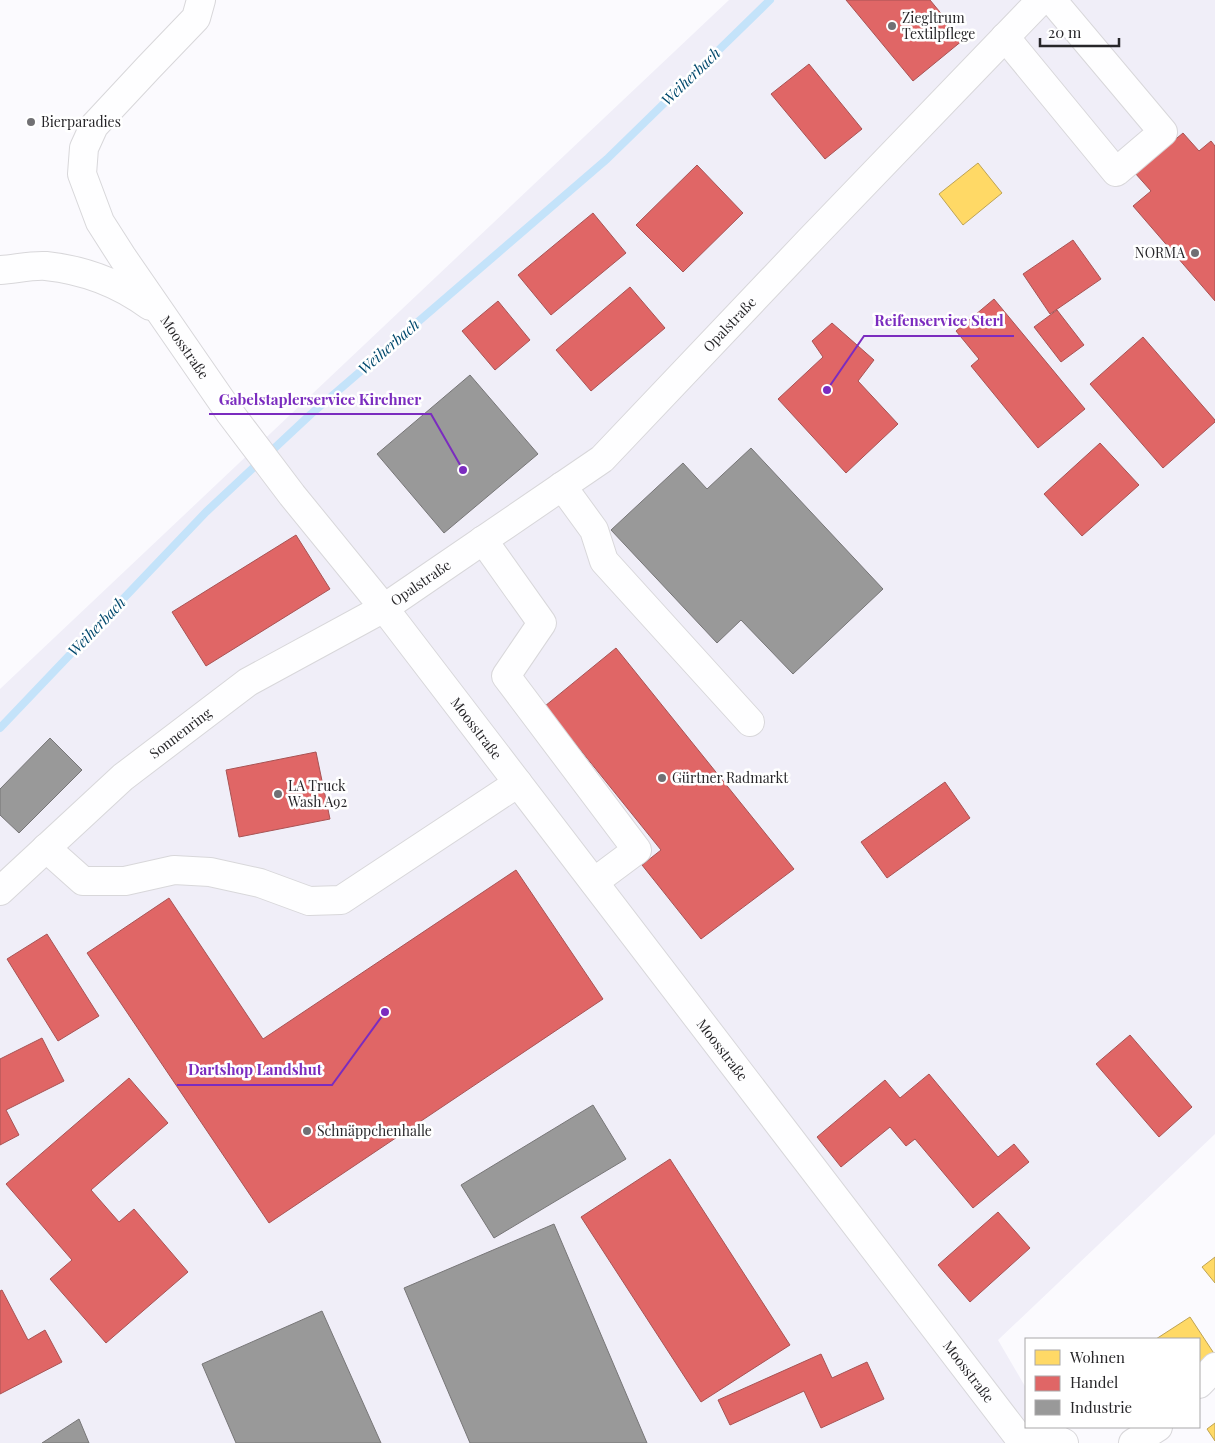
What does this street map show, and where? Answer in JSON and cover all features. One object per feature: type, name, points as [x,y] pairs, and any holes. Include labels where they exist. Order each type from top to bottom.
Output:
[{"type":"street","name":"Moosstraße","points":[[200,0],[196,18],[94,126],[84,148],[82,174],[100,222],[240,427],[292,496],[384,608],[1023,1443]]},
{"type":"street","name":"Opalstraße","points":[[384,608],[602,459],[1041,0]]},
{"type":"street","points":[[1005,37],[1116,172],[1163,132],[1052,0]]},
{"type":"street","points":[[0,270],[45,266],[89,274],[116,284],[163,316]]},
{"type":"street","points":[[562,486],[594,530],[604,561],[750,722]]},
{"type":"street","points":[[483,540],[542,623],[506,676],[637,850],[594,882]]},
{"type":"street","name":"Sonnenring","points":[[0,891],[123,777],[248,682],[384,608]]},
{"type":"street","points":[[46,848],[83,881],[125,881],[174,870],[210,872],[260,883],[309,901],[341,900],[518,783]]},
{"type":"street","points":[[1200,1383],[1215,1367]]},
{"type":"street","points":[[1133,1443],[1156,1428]]},
{"type":"street","points":[[1023,1443],[1034,1438],[1045,1437],[1064,1443]]},
{"type":"shaded area","points":[[729,0],[1215,0],[1215,1134],[998,1340],[1025,1386],[1025,1428],[1059,1443],[0,1443],[0,689]]},
{"type":"building: Wohnen","points":[[978,163],[1002,193],[963,225],[939,194]]},
{"type":"building: Wohnen","points":[[1215,1257],[1215,1283],[1202,1267]]},
{"type":"building: Wohnen","points":[[1190,1317],[1215,1355],[1200,1367],[1200,1338],[1158,1338]]},
{"type":"building: Wohnen","points":[[1215,1423],[1215,1441],[1207,1429]]},
{"type":"building: Handel","points":[[846,0],[930,0],[963,40],[913,81]]},
{"type":"building: Handel","points":[[809,64],[862,129],[825,159],[771,94]]},
{"type":"building: Handel","name":"NORMA","points":[[1183,133],[1199,151],[1211,141],[1215,146],[1215,301],[1133,206],[1151,191],[1135,173]]},
{"type":"building: Handel","points":[[697,165],[743,213],[683,272],[636,225]]},
{"type":"building: Handel","points":[[593,213],[626,253],[551,315],[518,275]]},
{"type":"building: Handel","points":[[1073,240],[1101,279],[1050,314],[1023,274]]},
{"type":"building: Handel","points":[[630,287],[665,328],[591,391],[556,350]]},
{"type":"building: Handel","points":[[994,299],[1085,409],[1038,448],[971,366],[979,359],[956,331]]},
{"type":"building: Handel","points":[[498,301],[530,340],[495,370],[462,331]]},
{"type":"building: Handel","points":[[1057,310],[1084,345],[1061,362],[1034,327]]},
{"type":"building: Handel","points":[[832,323],[874,360],[858,381],[898,424],[846,473],[778,399],[823,357],[812,341]]},
{"type":"building: Handel","points":[[1143,337],[1215,420],[1163,468],[1090,384]]},
{"type":"building: Handel","points":[[1100,443],[1139,485],[1082,536],[1044,494]]},
{"type":"building: Handel","points":[[296,535],[330,589],[206,666],[172,612]]},
{"type":"building: Handel","name":"Gürtner Radmarkt","points":[[616,648],[794,869],[701,939],[642,865],[661,850],[545,706]]},
{"type":"building: Handel","name":"LA Truck Wash A92","points":[[316,752],[330,819],[239,837],[226,770]]},
{"type":"building: Handel","points":[[945,782],[970,818],[887,878],[861,842]]},
{"type":"building: Handel","name":"Schnäppchenhalle","points":[[516,870],[603,999],[269,1223],[87,953],[169,898],[263,1039]]},
{"type":"building: Handel","points":[[47,934],[99,1016],[58,1041],[7,959]]},
{"type":"building: Handel","points":[[1130,1035],[1192,1107],[1159,1137],[1096,1064]]},
{"type":"building: Handel","points":[[42,1038],[64,1081],[6,1110],[19,1135],[0,1145],[0,1059]]},
{"type":"building: Handel","points":[[929,1074],[998,1157],[1014,1144],[1029,1162],[973,1208],[915,1139],[906,1146],[890,1127],[841,1167],[817,1137],[885,1080],[900,1098]]},
{"type":"building: Handel","points":[[129,1078],[168,1123],[91,1190],[119,1222],[134,1209],[188,1272],[106,1343],[50,1279],[72,1260],[6,1184]]},
{"type":"building: Handel","points":[[670,1159],[790,1345],[701,1402],[581,1217]]},
{"type":"building: Handel","points":[[998,1212],[1030,1248],[970,1302],[938,1265]]},
{"type":"building: Handel","points":[[2,1290],[28,1340],[45,1330],[62,1362],[0,1394],[0,1291]]},
{"type":"building: Handel","points":[[821,1354],[832,1378],[867,1362],[884,1399],[821,1428],[804,1391],[730,1425],[718,1400]]},
{"type":"building: Industrie","points":[[470,375],[538,454],[444,533],[377,454]]},
{"type":"building: Industrie","points":[[751,448],[883,589],[793,674],[741,620],[717,643],[611,530],[683,463],[707,489]]},
{"type":"building: Industrie","points":[[50,738],[82,770],[19,833],[0,815],[0,789]]},
{"type":"building: Industrie","points":[[593,1105],[626,1159],[494,1238],[461,1185]]},
{"type":"building: Industrie","points":[[554,1224],[647,1443],[470,1443],[404,1288]]},
{"type":"building: Industrie","points":[[322,1311],[381,1443],[236,1443],[202,1364]]},
{"type":"building: Industrie","points":[[79,1419],[89,1443],[42,1443]]},
{"type":"waterway","name":"Weiherbach","points":[[0,728],[206,512],[311,414],[607,159],[770,0]]},
{"type":"place","name":"Ziegltrum Textilpflege","points":[[892,26]]},
{"type":"place","name":"Bierparadies","points":[[31,122]]},
{"type":"place","name":"NORMA","points":[[1195,253]]},
{"type":"place","name":"Reifenservice Sterl","points":[[827,390]]},
{"type":"place","name":"Gabelstaplerservice Kirchner","points":[[463,470]]},
{"type":"place","name":"Gürtner Radmarkt","points":[[662,778]]},
{"type":"place","name":"LA Truck Wash A92","points":[[278,794]]},
{"type":"place","name":"Dartshop Landshut","points":[[385,1012]]},
{"type":"place","name":"Schnäppchenhalle","points":[[307,1131]]}]
